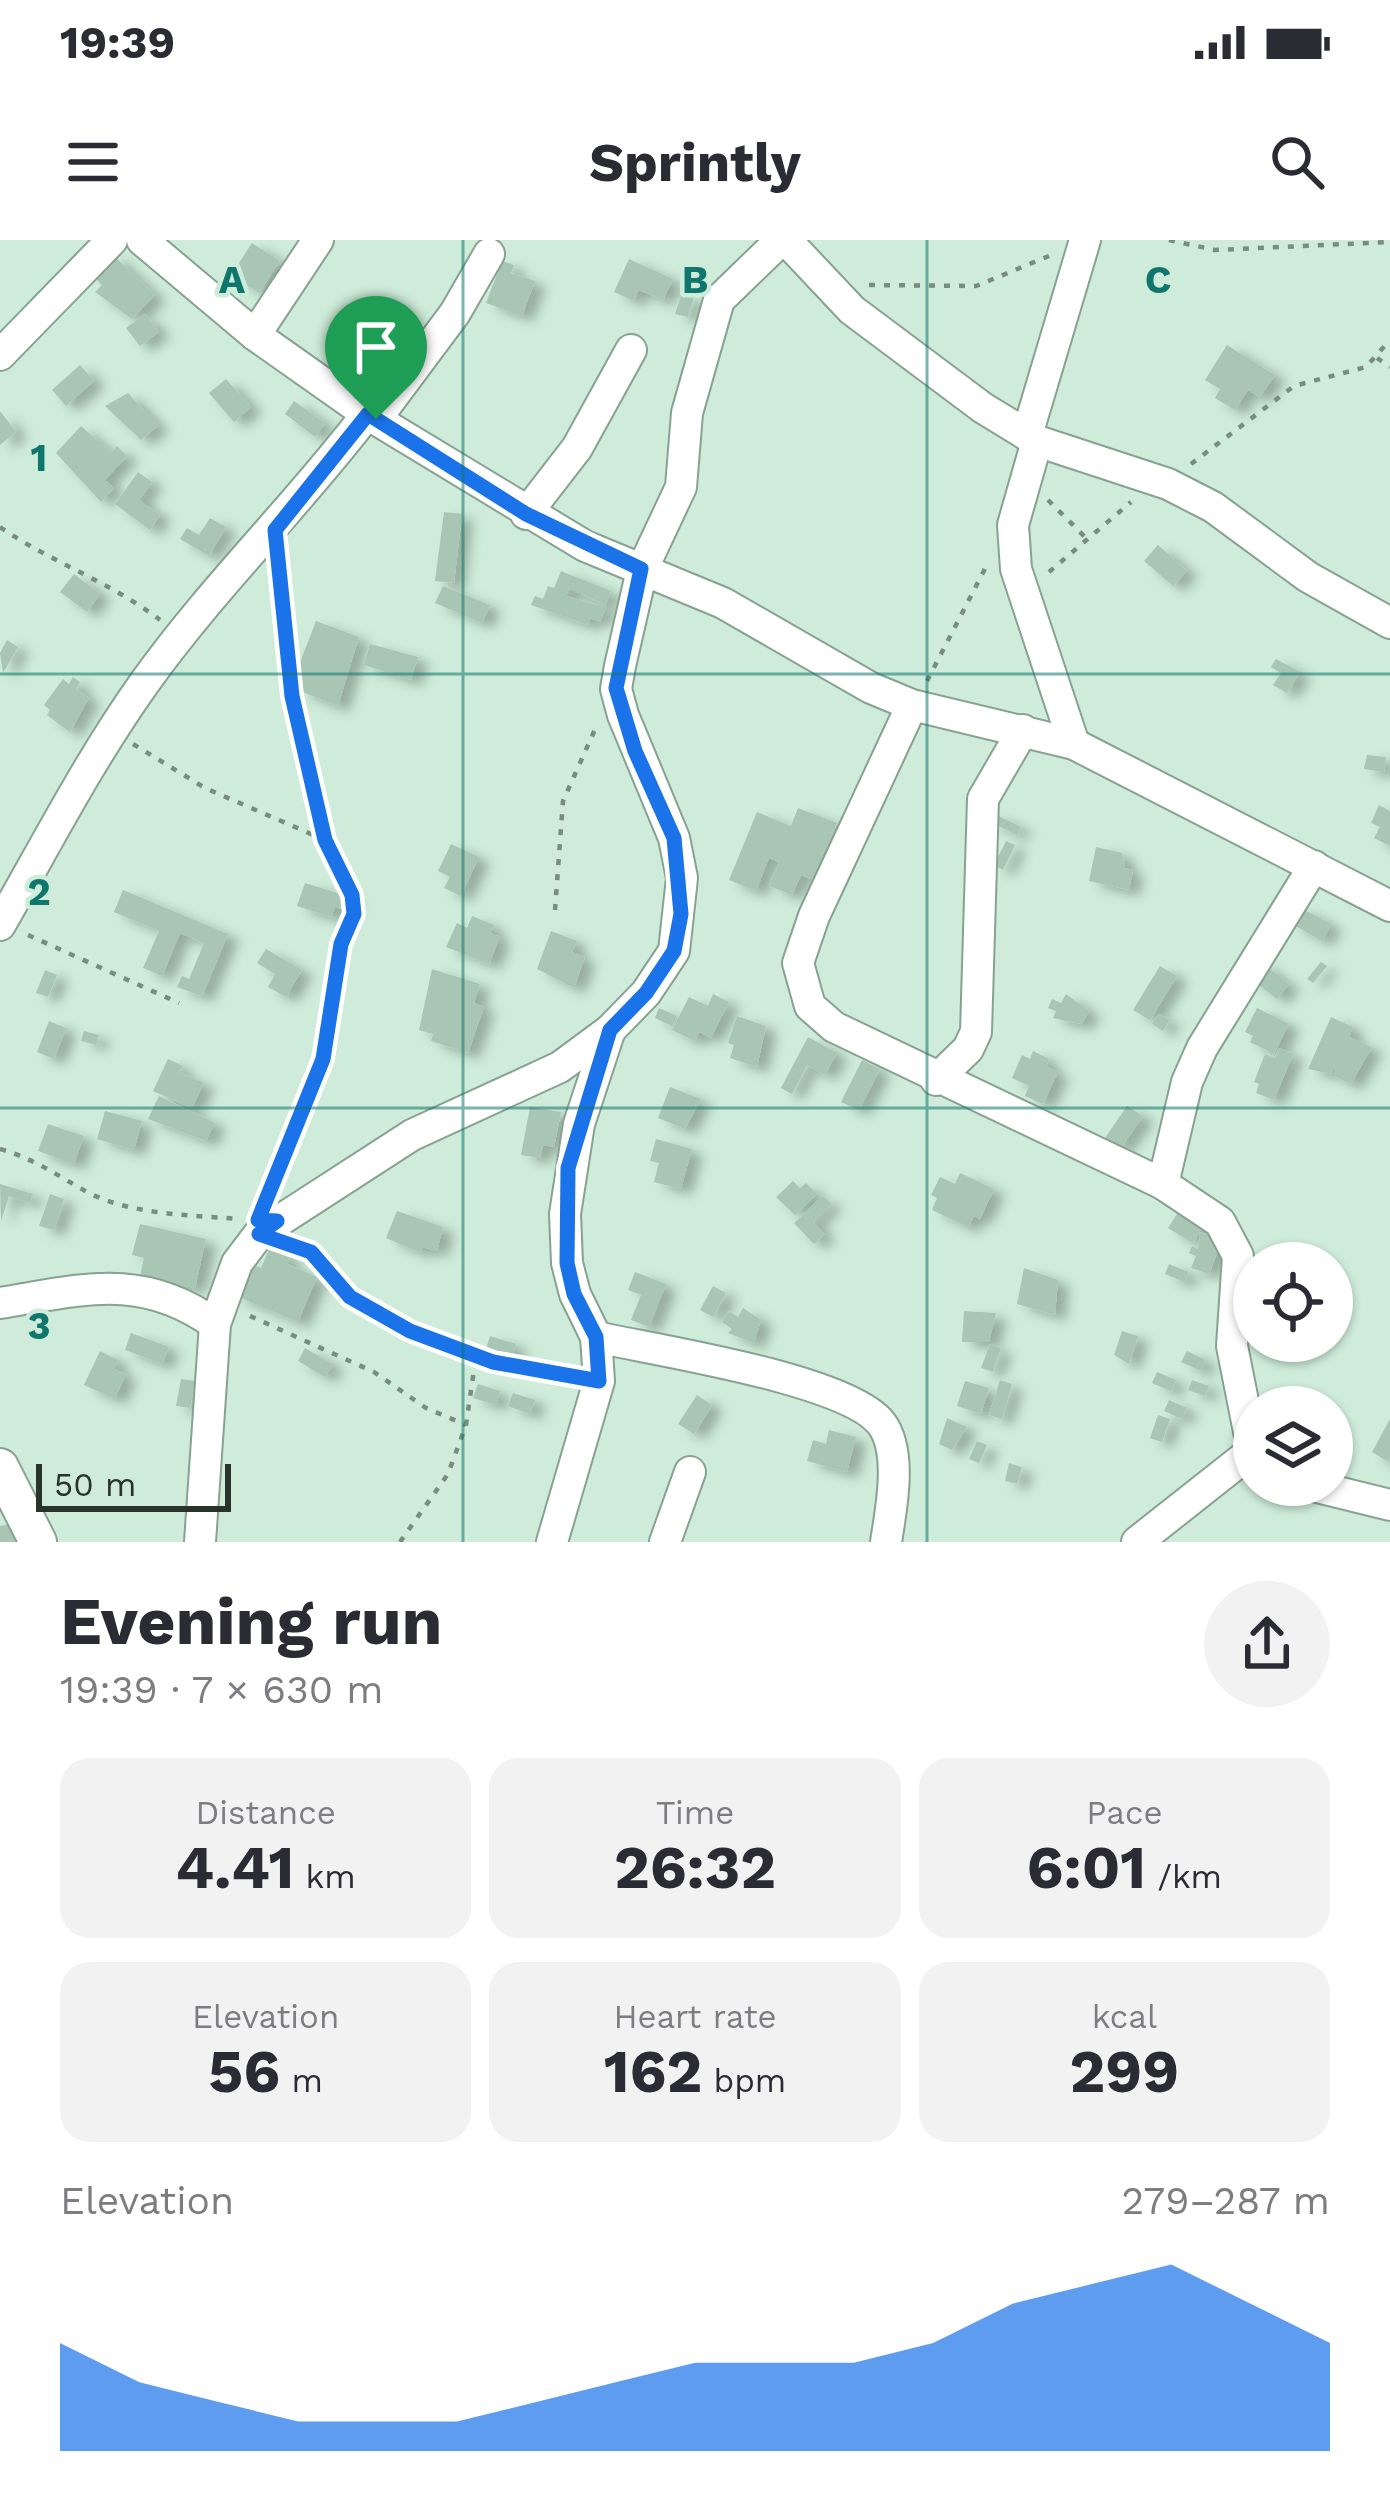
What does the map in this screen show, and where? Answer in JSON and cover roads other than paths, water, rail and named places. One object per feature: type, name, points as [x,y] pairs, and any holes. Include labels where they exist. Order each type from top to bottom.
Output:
[{"type":"street","points":[[0,355],[112,240]]},
{"type":"street","points":[[142,240],[255,335],[372,417],[526,514],[723,603],[871,688],[912,705],[1074,744],[1390,906]]},
{"type":"street","points":[[255,335],[318,240]]},
{"type":"street","points":[[738,276],[748,240]]},
{"type":"street","points":[[200,1542],[219,1314],[237,1263],[265,1225],[412,1135],[560,1066],[610,1030],[646,993],[674,951],[681,914],[674,838],[635,751],[616,688],[641,569],[681,487],[687,413],[708,329],[719,300],[738,276],[783,240],[828,280],[852,310],[898,347],[1032,438],[1168,484],[1213,507],[1308,577],[1390,623]]},
{"type":"street","points":[[1073,245],[1013,525],[1021,593],[1057,681],[1074,744]]},
{"type":"street","points":[[1,924],[112,732],[182,637],[455,314],[489,254]]},
{"type":"street","points":[[526,514],[577,448],[631,350]]},
{"type":"street","points":[[912,705],[814,916],[798,963],[810,1006],[834,1027],[1163,1184],[1220,1222],[1234,1242],[1232,1346],[1239,1386]]},
{"type":"street","points":[[936,1079],[968,1048],[976,1032],[983,799],[1023,730]]},
{"type":"street","points":[[1163,1184],[1186,1082],[1202,1048],[1314,866]]},
{"type":"street","points":[[552,1542],[599,1381],[596,1337],[574,1294],[565,1214],[568,1168],[610,1030]]},
{"type":"street","points":[[0,1303],[71,1288],[113,1287],[171,1298],[219,1314]]},
{"type":"street","points":[[596,1337],[766,1374],[864,1410],[882,1424],[890,1448],[892,1507],[886,1542]]},
{"type":"street","points":[[0,1467],[38,1542]]},
{"type":"street","points":[[1137,1542],[1233,1469]]},
{"type":"street","points":[[665,1542],[690,1472]]},
{"type":"street","points":[[1353,1496],[1390,1505]]}]
